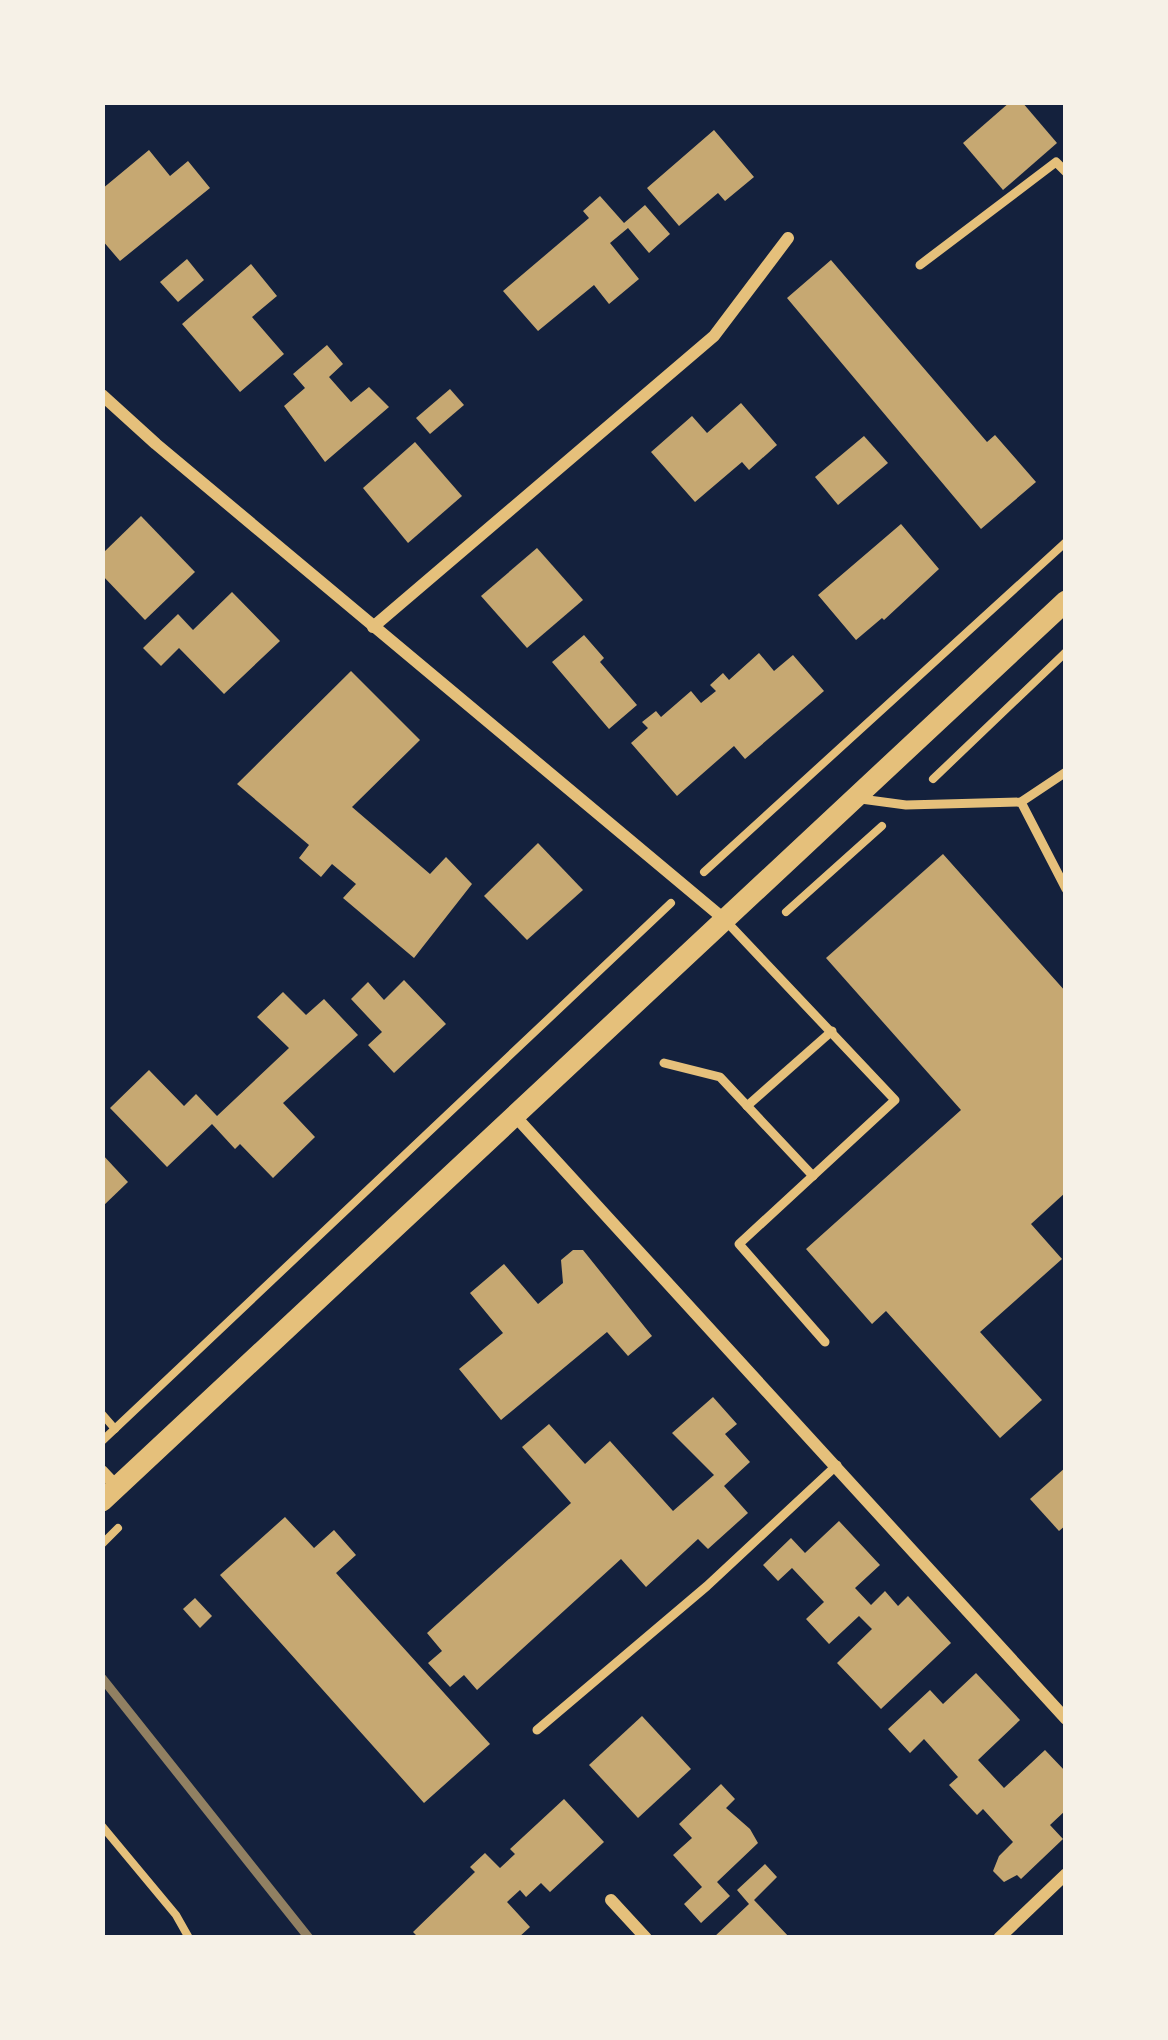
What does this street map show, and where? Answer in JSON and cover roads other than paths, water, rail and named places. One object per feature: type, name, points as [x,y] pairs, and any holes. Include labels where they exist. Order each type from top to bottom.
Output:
[{"type":"street","points":[[373,627],[714,336],[788,238]]},
{"type":"street","points":[[102,394],[724,919]]},
{"type":"street","points":[[107,1486],[1066,602]]},
{"type":"street","points":[[514,1115],[1066,1719]]},
{"type":"street","points":[[999,1938],[1066,1874]]},
{"type":"street","points":[[611,1900],[646,1938]]},
{"type":"lane","points":[[920,265],[1056,162],[1066,172]]},
{"type":"lane","points":[[855,798],[906,805],[1021,802],[1066,772]]},
{"type":"lane","points":[[1021,802],[1066,889]]},
{"type":"lane","points":[[724,919],[896,1100],[739,1244],[825,1342]]},
{"type":"lane","points":[[747,1106],[832,1031]]},
{"type":"lane","points":[[664,1063],[720,1077],[813,1176]]},
{"type":"lane","points":[[537,1730],[707,1586],[837,1465]]},
{"type":"railway","points":[[102,1678],[309,1938]]}]
